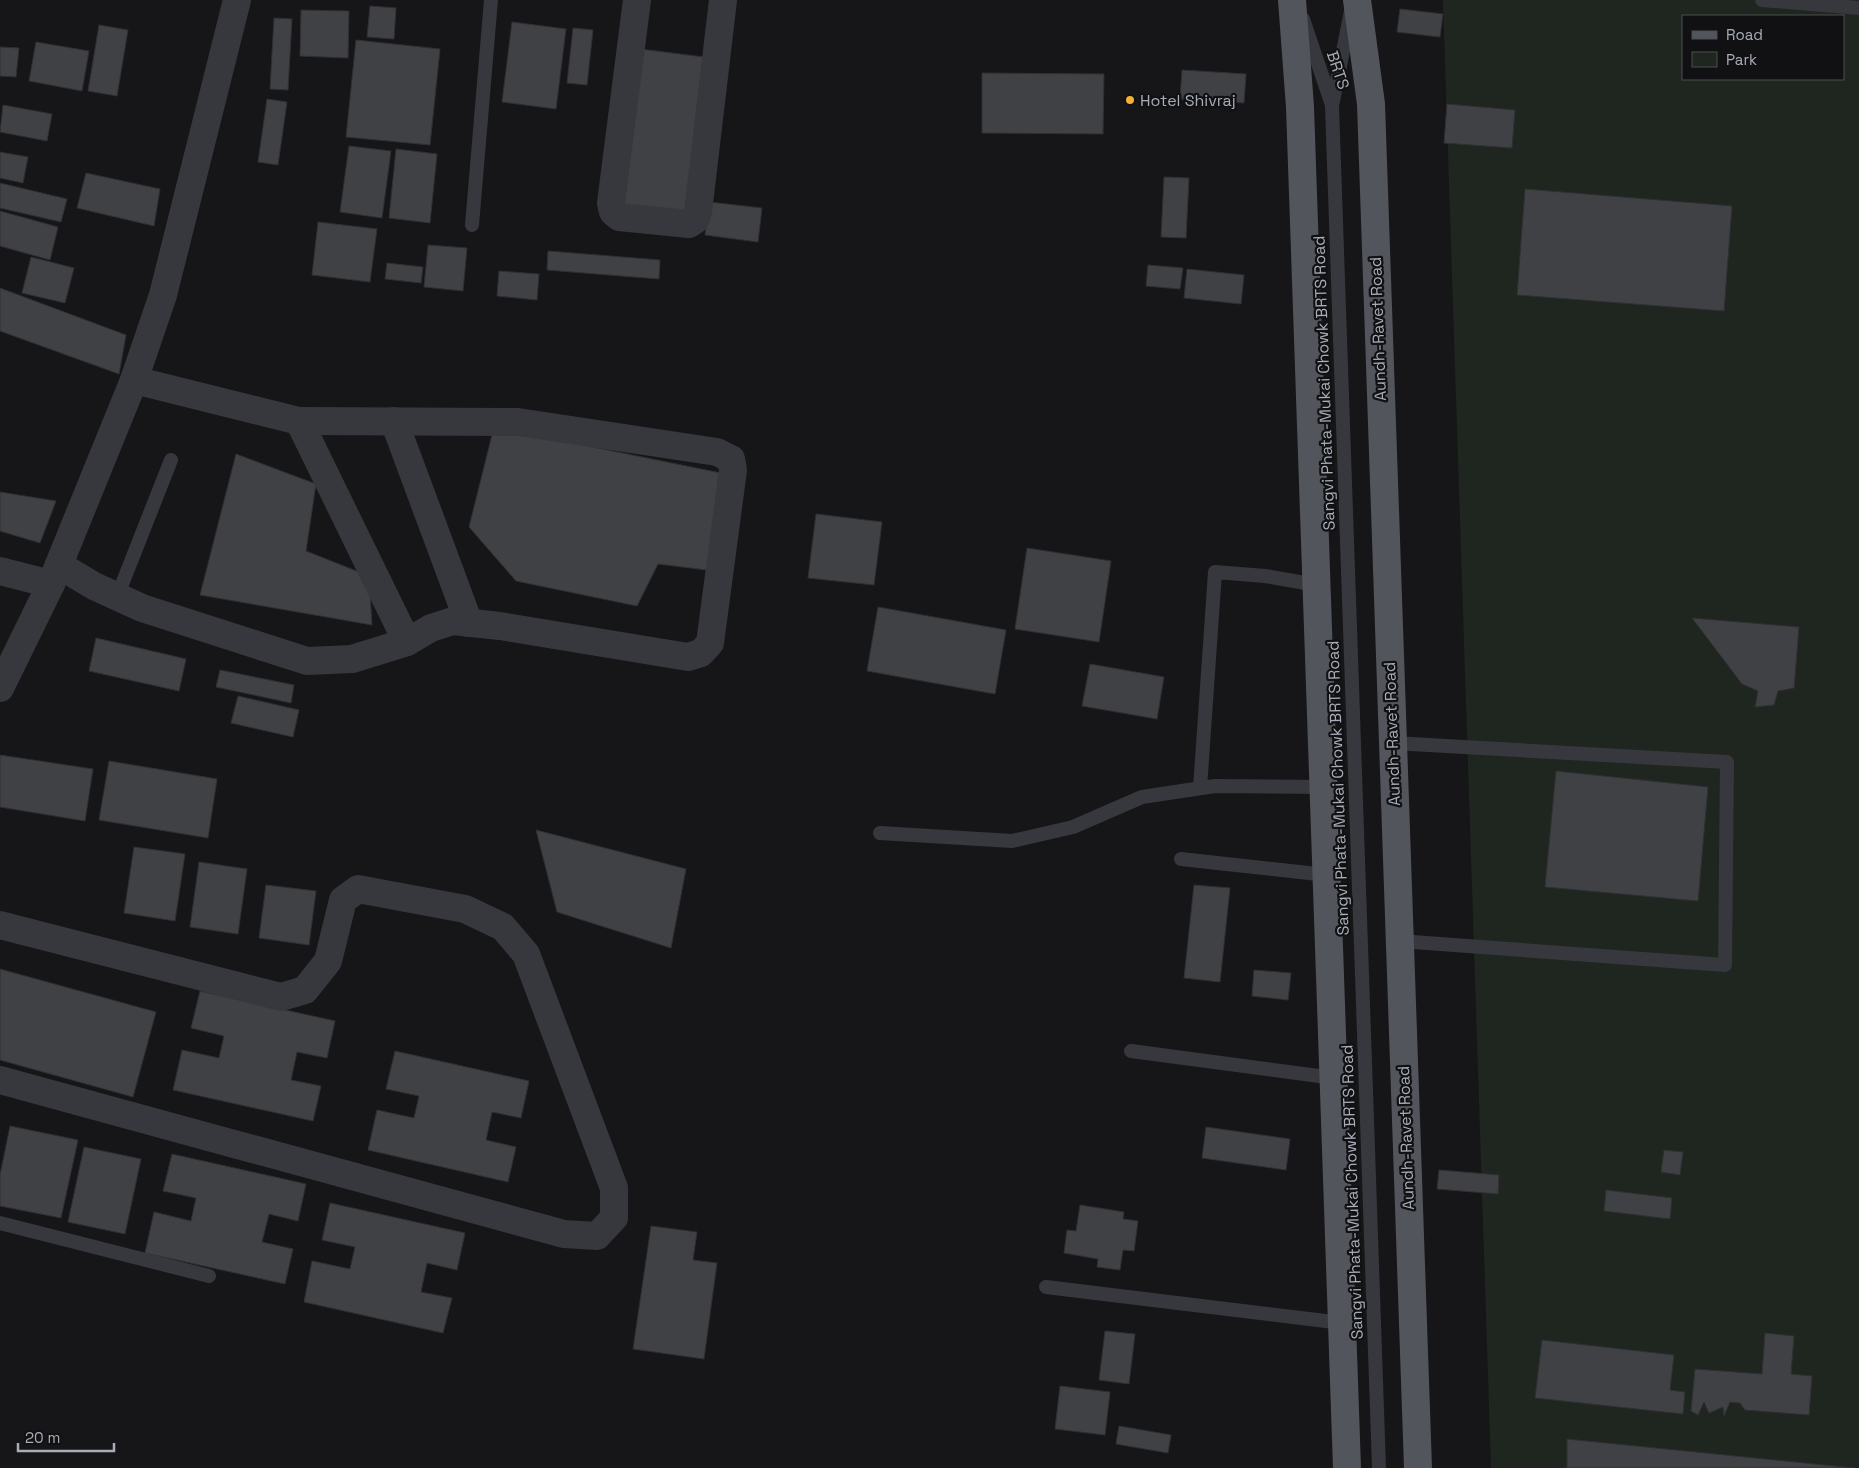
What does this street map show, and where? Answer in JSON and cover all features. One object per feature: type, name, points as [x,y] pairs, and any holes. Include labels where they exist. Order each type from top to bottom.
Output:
[{"type":"main road","points":[[1292,0],[1300,107],[1347,1468]]},
{"type":"main road","name":"Aundh-Ravet Road","points":[[1357,0],[1371,104],[1418,1468]]},
{"type":"street","points":[[0,688],[55,575],[134,380],[163,295],[237,0]]},
{"type":"street","points":[[637,0],[611,204],[612,212],[619,216],[689,224],[695,220],[698,212],[723,0]]},
{"type":"street","points":[[0,571],[55,575],[142,608],[307,661],[352,659],[407,642],[431,628],[453,622],[688,657],[702,653],[710,643],[733,470],[731,459],[717,452],[518,422],[299,421],[134,380]]},
{"type":"street","points":[[299,421],[407,642]]},
{"type":"street","points":[[394,421],[469,623]]},
{"type":"street","points":[[0,925],[281,998],[305,990],[328,961],[344,900],[358,889],[465,909],[503,927],[526,954],[614,1188],[614,1218],[597,1236],[564,1234],[0,1080]]},
{"type":"lane","points":[[472,225],[491,0]]},
{"type":"lane","name":"BRTS","points":[[1296,0],[1332,106]]},
{"type":"lane","name":"BRTS","points":[[1332,106],[1353,0]]},
{"type":"lane","points":[[1762,0],[1859,8]]},
{"type":"lane","name":"Sangvi Phata-Mukai Chowk BRTS Road","points":[[1332,106],[1379,1468]]},
{"type":"lane","points":[[116,597],[171,460]]},
{"type":"lane","points":[[1200,788],[1214,572],[1265,576],[1317,585]]},
{"type":"lane","points":[[1392,743],[1727,762],[1725,965],[1399,941]]},
{"type":"lane","points":[[880,833],[1012,841],[1073,827],[1142,797],[1215,786],[1324,787]]},
{"type":"lane","points":[[1181,859],[1327,875]]},
{"type":"lane","points":[[1131,1051],[1334,1078]]},
{"type":"lane","points":[[0,1223],[209,1276]]},
{"type":"lane","points":[[1046,1287],[1342,1323]]},
{"type":"green space","points":[[1443,0],[1859,0],[1859,1468],[1491,1468]]},
{"type":"building","points":[[370,6],[396,8],[394,39],[367,37]]},
{"type":"building","points":[[1400,9],[1443,14],[1440,37],[1397,32]]},
{"type":"building","points":[[301,10],[349,11],[348,58],[300,56]]},
{"type":"building","points":[[274,18],[292,19],[288,90],[270,89]]},
{"type":"building","points":[[512,22],[566,29],[556,109],[502,102]]},
{"type":"building","points":[[99,25],[128,30],[117,96],[88,91]]},
{"type":"building","points":[[573,28],[593,30],[587,85],[567,83]]},
{"type":"building","points":[[356,40],[440,49],[430,145],[346,137]]},
{"type":"building","points":[[36,42],[89,51],[82,91],[29,81]]},
{"type":"building","points":[[0,47],[19,48],[16,77],[0,76]]},
{"type":"building","points":[[640,49],[704,57],[686,213],[621,205]]},
{"type":"building","points":[[1182,70],[1246,74],[1244,103],[1180,99]]},
{"type":"building","points":[[982,73],[1104,74],[1103,134],[982,133]]},
{"type":"building","points":[[267,99],[287,102],[278,165],[258,162]]},
{"type":"building","points":[[1447,104],[1515,110],[1512,148],[1444,143]]},
{"type":"building","points":[[3,105],[52,114],[47,141],[0,132]]},
{"type":"building","points":[[349,146],[391,151],[382,218],[340,212]]},
{"type":"building","points":[[396,149],[437,154],[430,223],[389,218]]},
{"type":"building","points":[[0,152],[28,157],[23,183],[0,178]]},
{"type":"building","points":[[86,173],[160,189],[154,226],[77,208]]},
{"type":"building","points":[[1164,177],[1189,178],[1186,238],[1161,237]]},
{"type":"building","points":[[0,183],[67,199],[61,222],[0,208]]},
{"type":"building","points":[[1525,189],[1732,206],[1724,311],[1517,295]]},
{"type":"building","points":[[709,202],[762,208],[758,242],[705,235]]},
{"type":"building","points":[[0,211],[58,227],[50,260],[0,246]]},
{"type":"building","points":[[318,222],[377,229],[370,282],[312,275]]},
{"type":"building","points":[[428,245],[467,248],[463,291],[424,287]]},
{"type":"building","points":[[548,251],[660,260],[659,279],[547,270]]},
{"type":"building","points":[[31,257],[74,268],[65,303],[22,293]]},
{"type":"building","points":[[387,263],[423,267],[421,283],[385,279]]},
{"type":"building","points":[[1148,265],[1183,268],[1180,289],[1146,286]]},
{"type":"building","points":[[1187,269],[1244,275],[1241,304],[1184,298]]},
{"type":"building","points":[[499,271],[539,274],[537,300],[497,296]]},
{"type":"building","points":[[0,288],[126,335],[119,374],[0,331]]},
{"type":"building","points":[[494,427],[721,473],[707,570],[658,564],[637,606],[516,581],[469,527]]},
{"type":"building","points":[[236,454],[316,484],[306,551],[369,576],[372,625],[200,595]]},
{"type":"building","points":[[0,492],[56,501],[40,543],[0,531]]},
{"type":"building","points":[[816,514],[882,522],[874,585],[808,578]]},
{"type":"building","points":[[1027,548],[1111,561],[1099,642],[1015,629]]},
{"type":"building","points":[[878,607],[1006,630],[995,694],[867,671]]},
{"type":"building","points":[[1692,618],[1799,627],[1794,688],[1778,691],[1774,705],[1755,707],[1758,691],[1742,684]]},
{"type":"building","points":[[96,638],[186,659],[179,691],[89,671]]},
{"type":"building","points":[[1090,664],[1164,677],[1157,719],[1082,706]]},
{"type":"building","points":[[220,670],[294,685],[291,703],[216,687]]},
{"type":"building","points":[[238,696],[299,710],[293,737],[231,723]]},
{"type":"building","points":[[0,755],[93,769],[85,821],[0,807]]},
{"type":"building","points":[[109,761],[217,779],[208,838],[99,820]]},
{"type":"building","points":[[1556,771],[1708,787],[1698,901],[1545,887]]},
{"type":"building","points":[[536,830],[686,869],[671,948],[557,912]]},
{"type":"building","points":[[134,847],[185,854],[175,921],[124,913]]},
{"type":"building","points":[[199,862],[247,869],[238,934],[190,927]]},
{"type":"building","points":[[266,885],[316,891],[309,945],[259,938]]},
{"type":"building","points":[[1194,885],[1230,888],[1220,982],[1184,978]]},
{"type":"building","points":[[0,969],[156,1012],[133,1097],[0,1060]]},
{"type":"building","points":[[1254,970],[1291,973],[1288,1000],[1252,996]]},
{"type":"building","points":[[200,991],[335,1021],[327,1058],[297,1052],[291,1080],[321,1086],[313,1121],[173,1090],[182,1050],[219,1058],[224,1036],[191,1028]]},
{"type":"building","points":[[395,1051],[529,1081],[521,1118],[492,1112],[486,1140],[516,1147],[508,1182],[368,1150],[377,1110],[414,1118],[419,1096],[386,1089]]},
{"type":"building","points":[[10,1126],[78,1140],[61,1218],[0,1206],[0,1175]]},
{"type":"building","points":[[1206,1127],[1290,1139],[1286,1170],[1202,1158]]},
{"type":"building","points":[[84,1147],[141,1159],[125,1234],[68,1222]]},
{"type":"building","points":[[1664,1150],[1683,1152],[1680,1175],[1661,1172]]},
{"type":"building","points":[[172,1154],[306,1184],[298,1221],[269,1214],[262,1242],[293,1249],[285,1284],[145,1253],[154,1212],[191,1221],[196,1198],[163,1191]]},
{"type":"building","points":[[1439,1170],[1499,1175],[1498,1194],[1437,1189]]},
{"type":"building","points":[[1606,1190],[1672,1198],[1670,1219],[1604,1211]]},
{"type":"building","points":[[330,1203],[465,1233],[457,1270],[427,1263],[421,1292],[452,1298],[443,1333],[304,1302],[312,1261],[350,1269],[355,1247],[322,1240]]},
{"type":"building","points":[[1080,1205],[1124,1212],[1123,1219],[1138,1221],[1134,1251],[1123,1250],[1120,1270],[1097,1267],[1098,1259],[1064,1253],[1067,1230],[1076,1231]]},
{"type":"building","points":[[651,1226],[697,1232],[693,1260],[717,1263],[704,1359],[633,1349]]},
{"type":"building","points":[[1105,1331],[1135,1334],[1129,1384],[1099,1380]]},
{"type":"building","points":[[1765,1333],[1794,1336],[1791,1374],[1812,1376],[1809,1415],[1745,1410],[1740,1403],[1730,1402],[1724,1416],[1723,1407],[1709,1413],[1704,1402],[1698,1415],[1691,1411],[1695,1369],[1762,1374]]},
{"type":"building","points":[[1542,1340],[1674,1355],[1670,1390],[1685,1392],[1683,1414],[1535,1398]]},
{"type":"building","points":[[1060,1386],[1110,1392],[1105,1435],[1055,1429]]},
{"type":"building","points":[[1119,1426],[1171,1435],[1168,1453],[1116,1444]]},
{"type":"building","points":[[1567,1439],[1854,1468],[1567,1468]]},
{"type":"place","name":"Hotel Shivraj","points":[[1130,100]]}]
